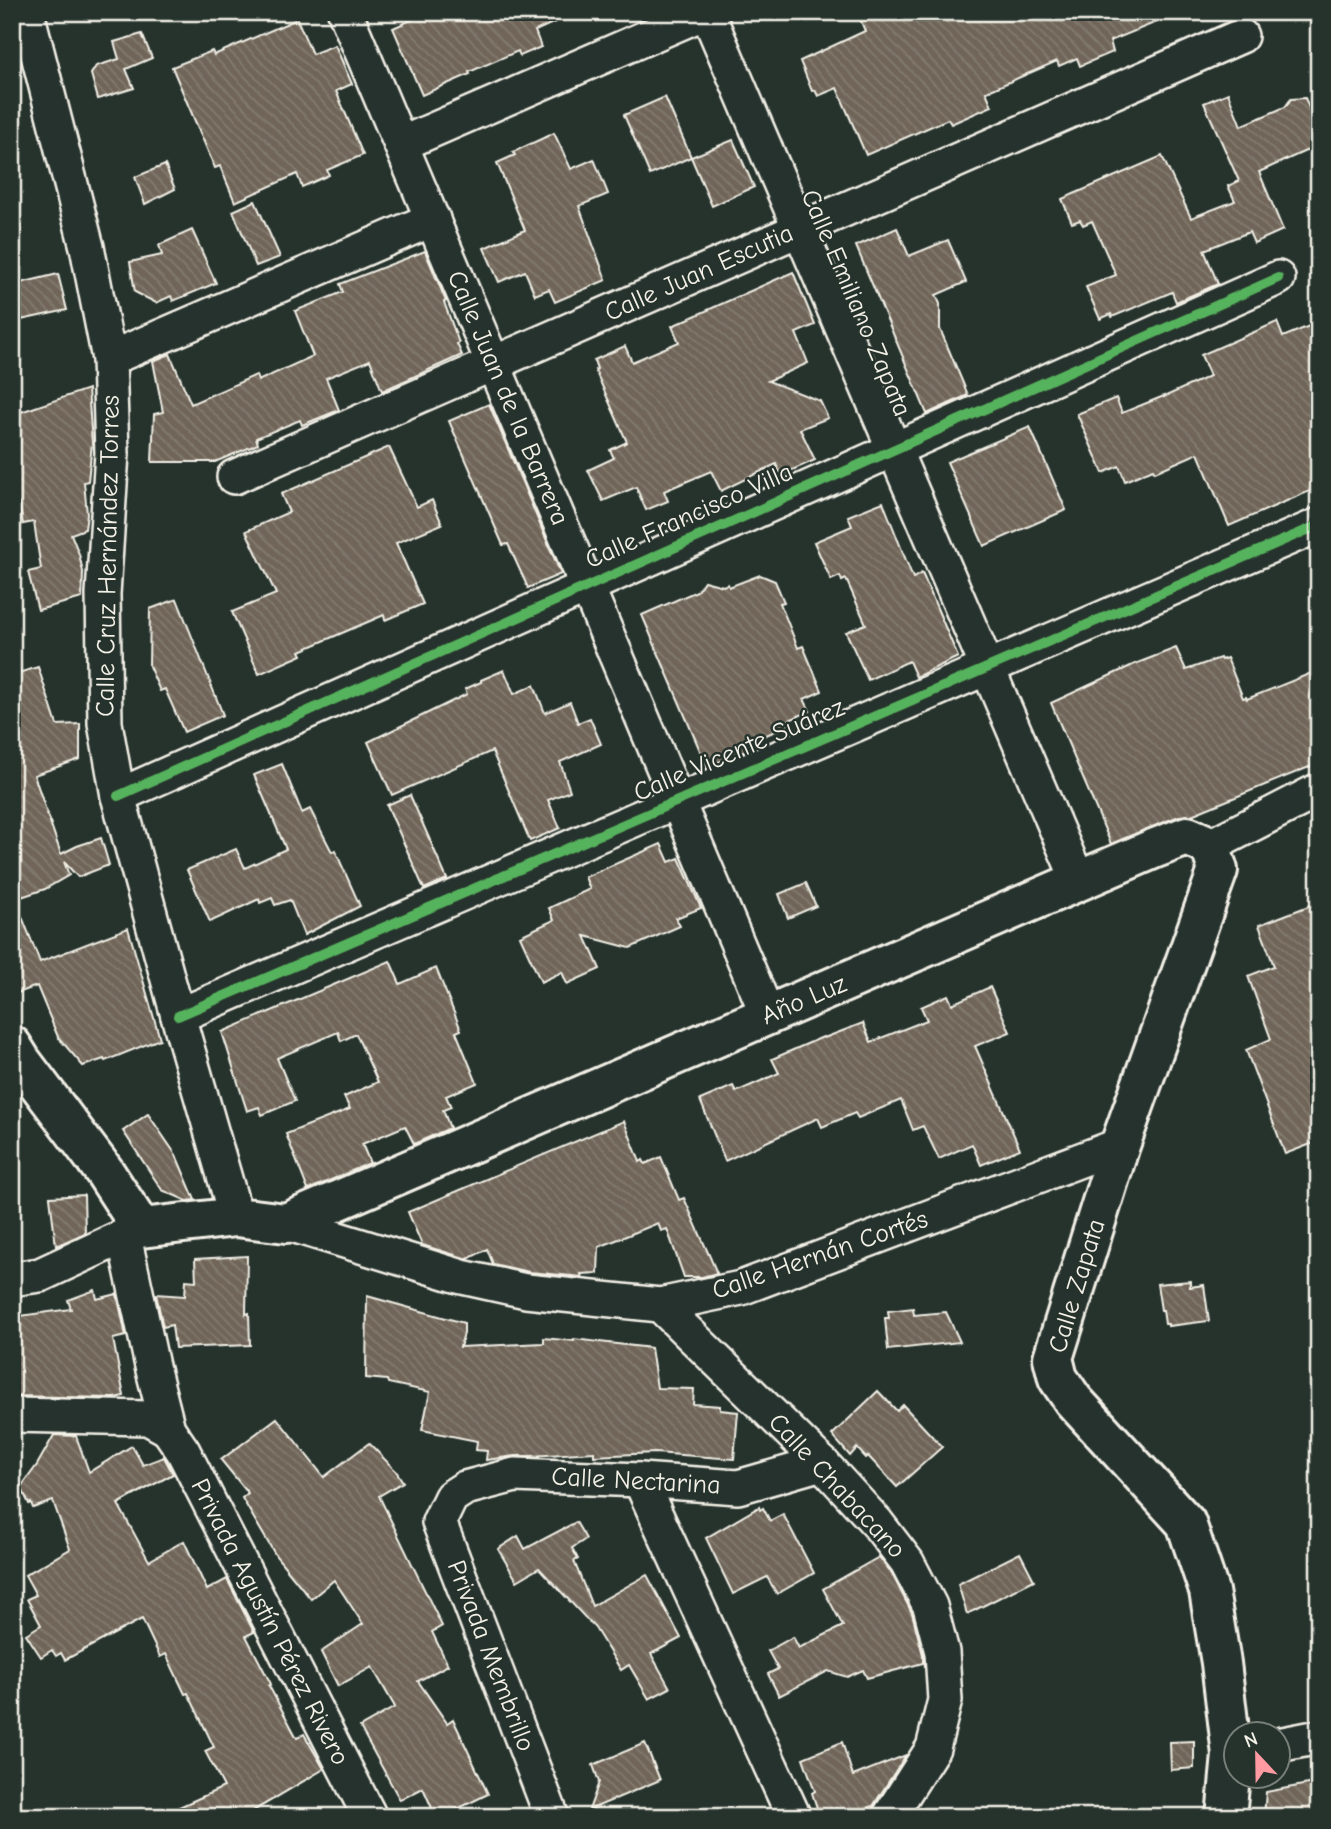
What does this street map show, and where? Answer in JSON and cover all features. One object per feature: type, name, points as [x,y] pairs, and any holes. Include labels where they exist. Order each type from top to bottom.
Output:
[{"type":"main road","name":"Año Luz","points":[[286,1223],[1153,849],[1187,836],[1210,846]]},
{"type":"main road","name":"Calle Zapata","points":[[1210,846],[1218,870],[1120,1146],[1053,1358],[1058,1378],[1073,1401],[1186,1523],[1209,1591],[1229,1720]]},
{"type":"main road","points":[[12,1046],[104,1171],[133,1232]]},
{"type":"main road","name":"Calle Hernán Cortés","points":[[133,1232],[236,1217],[286,1223]]},
{"type":"main road","name":"Calle Zapata","points":[[1226,1817],[1229,1790]]},
{"type":"street","name":"Calle Cruz Hernández Torres","points":[[27,12],[87,247],[109,359],[113,453],[103,594],[105,723],[118,796],[236,1217]]},
{"type":"street","name":"Calle Juan de la Barrera","points":[[345,12],[768,1016]]},
{"type":"street","points":[[401,144],[706,12]]},
{"type":"street","name":"Calle Emiliano Zapata","points":[[706,12],[1079,882]]},
{"type":"street","name":"Calle Juan Escutia","points":[[234,477],[1241,36]]},
{"type":"street","points":[[109,359],[433,219]]},
{"type":"street","name":"Calle Francisco Villa","points":[[118,796],[1278,278]]},
{"type":"street","name":"Calle Vicente Suárez","points":[[178,1016],[1319,525]]},
{"type":"street","points":[[1210,846],[1319,790]]},
{"type":"street","name":"Calle Hernán Cortés","points":[[286,1223],[462,1277],[513,1289],[660,1305],[741,1289],[1120,1146]]},
{"type":"street","points":[[12,1279],[40,1275],[133,1232]]},
{"type":"street","name":"Privada Agustín Pérez Rivero","points":[[133,1232],[152,1366],[168,1429],[183,1451],[370,1817]]},
{"type":"street","name":"Calle Chabacano","points":[[660,1305],[822,1463],[877,1523],[907,1562],[930,1606],[942,1652],[945,1700],[933,1748],[889,1817]]},
{"type":"street","points":[[12,1415],[148,1418],[168,1429]]},
{"type":"street","name":"Calle Nectarina","points":[[451,1497],[465,1488],[515,1475],[738,1487],[822,1463]]},
{"type":"street","points":[[640,1480],[794,1817]]},
{"type":"street","name":"Privada Membrillo","points":[[451,1497],[439,1522],[552,1817]]},
{"type":"street","points":[[1292,1742],[1319,1737]]},
{"type":"building","points":[[429,12],[577,12],[535,31],[541,47],[520,56],[518,51],[422,95],[393,28]]},
{"type":"building","points":[[857,12],[1179,13],[1110,41],[1113,52],[1080,66],[1077,58],[1059,66],[1057,61],[986,92],[992,106],[951,124],[948,119],[866,155],[837,88],[818,96],[815,90],[812,91],[800,61],[865,31]]},
{"type":"building","points":[[297,19],[312,54],[335,45],[352,84],[336,91],[363,155],[327,170],[329,175],[302,187],[297,174],[235,202],[220,166],[215,168],[172,67],[212,51],[214,55]]},
{"type":"building","points":[[142,34],[152,58],[126,69],[134,88],[98,99],[91,74],[96,66],[119,59],[114,42]]},
{"type":"building","points":[[1228,93],[1241,126],[1285,107],[1291,99],[1305,98],[1319,132],[1319,145],[1259,172],[1283,230],[1254,243],[1249,232],[1204,250],[1218,284],[1176,302],[1172,292],[1112,317],[1111,314],[1100,319],[1086,287],[1116,275],[1092,221],[1083,225],[1080,220],[1072,223],[1062,199],[1162,156],[1191,218],[1235,201],[1228,186],[1239,181],[1204,103]]},
{"type":"building","points":[[665,97],[691,157],[650,175],[624,115]]},
{"type":"building","points":[[554,133],[571,169],[594,159],[608,194],[579,206],[606,280],[555,302],[549,289],[535,295],[525,271],[499,282],[484,248],[525,230],[497,163],[515,155],[513,152]]},
{"type":"building","points":[[733,140],[754,187],[712,206],[691,157]]},
{"type":"building","points":[[165,165],[175,189],[145,204],[135,177]]},
{"type":"building","points":[[255,201],[280,257],[256,266],[233,211]]},
{"type":"building","points":[[897,228],[909,256],[948,240],[966,282],[936,295],[940,304],[940,329],[968,395],[927,414],[856,246]]},
{"type":"building","points":[[192,230],[216,283],[173,301],[171,296],[156,303],[135,292],[130,262],[162,255],[159,245]]},
{"type":"building","points":[[425,251],[446,301],[444,302],[462,355],[382,391],[370,360],[326,378],[339,410],[302,425],[300,420],[256,438],[258,444],[215,462],[152,462],[154,414],[163,412],[153,361],[170,354],[191,404],[256,375],[258,381],[313,356],[295,311],[343,292],[340,284]]},
{"type":"building","points":[[793,272],[815,325],[796,333],[808,363],[768,381],[820,401],[828,418],[800,429],[815,460],[781,475],[776,464],[721,491],[711,471],[664,491],[668,501],[646,510],[636,487],[603,501],[588,470],[614,458],[610,450],[627,442],[595,370],[594,360],[625,346],[632,362],[679,342],[672,326]]},
{"type":"building","points":[[58,274],[67,310],[12,322],[12,285]]},
{"type":"building","points":[[1277,322],[1283,337],[1319,322],[1319,487],[1229,526],[1198,453],[1155,472],[1153,469],[1125,481],[1119,466],[1103,473],[1077,414],[1116,398],[1122,413],[1210,376],[1201,355]]},
{"type":"building","points":[[88,389],[92,443],[88,481],[84,482],[87,514],[85,529],[71,534],[83,572],[82,598],[38,610],[28,572],[41,569],[34,522],[23,524],[19,504],[12,506],[12,415]]},
{"type":"building","points":[[489,404],[561,574],[528,588],[508,544],[503,545],[449,421]]},
{"type":"building","points":[[1030,427],[1066,510],[984,546],[947,462]]},
{"type":"building","points":[[389,447],[417,507],[432,500],[442,524],[396,543],[423,604],[385,620],[384,615],[300,651],[302,655],[259,674],[232,612],[276,594],[246,531],[289,512],[281,494]]},
{"type":"building","points":[[883,502],[913,578],[922,573],[958,657],[916,677],[909,661],[868,680],[846,632],[866,624],[846,579],[842,581],[840,576],[831,580],[814,542],[852,526],[848,516]]},
{"type":"building","points":[[760,575],[775,581],[784,602],[780,603],[798,648],[803,646],[822,691],[804,699],[810,711],[787,721],[789,725],[746,744],[748,750],[707,767],[642,615],[697,591],[704,581],[723,586],[728,584],[729,587]]},
{"type":"building","points":[[177,599],[223,715],[184,732],[165,689],[160,691],[149,666],[150,609]]},
{"type":"building","points":[[1176,648],[1186,670],[1227,658],[1243,698],[1247,699],[1319,670],[1319,763],[1189,816],[1179,816],[1111,844],[1051,703]]},
{"type":"building","points":[[38,667],[57,725],[80,724],[80,759],[34,775],[61,854],[101,838],[109,865],[78,877],[64,862],[69,875],[45,889],[15,899],[40,962],[128,928],[160,1039],[105,1061],[104,1059],[83,1066],[58,1037],[37,986],[12,995],[12,675]]},
{"type":"building","points":[[504,670],[514,694],[534,685],[545,713],[570,702],[578,723],[590,718],[601,744],[560,762],[570,791],[548,800],[560,828],[530,841],[492,751],[392,795],[368,742],[467,694],[465,689]]},
{"type":"building","points":[[282,764],[302,813],[310,809],[332,852],[335,850],[360,906],[304,935],[290,900],[275,905],[272,898],[260,903],[259,899],[210,922],[187,870],[236,849],[245,868],[286,849],[254,775]]},
{"type":"building","points":[[410,795],[447,879],[424,889],[387,805]]},
{"type":"building","points":[[661,844],[669,862],[679,858],[701,908],[676,918],[680,926],[630,948],[585,936],[600,969],[567,984],[562,972],[541,982],[520,936],[554,920],[549,908],[590,889],[585,877]]},
{"type":"building","points":[[806,883],[816,906],[788,918],[779,894]]},
{"type":"building","points":[[1319,902],[1319,1141],[1285,1154],[1246,1050],[1271,1039],[1248,976],[1274,966],[1259,925]]},
{"type":"building","points":[[390,961],[400,984],[436,968],[461,1030],[456,1032],[477,1083],[446,1096],[451,1107],[443,1110],[450,1128],[414,1144],[405,1126],[362,1144],[370,1163],[308,1190],[286,1134],[350,1109],[344,1097],[378,1082],[356,1034],[341,1041],[338,1032],[277,1058],[295,1101],[262,1115],[259,1107],[247,1111],[222,1032]]},
{"type":"building","points":[[990,987],[1010,1032],[975,1046],[1020,1149],[981,1165],[972,1144],[939,1159],[923,1126],[913,1130],[901,1100],[858,1118],[855,1113],[822,1127],[818,1118],[725,1161],[700,1100],[733,1086],[736,1092],[779,1073],[772,1059],[823,1037],[863,1023],[871,1042],[927,1020],[921,1007],[948,995],[952,1004]]},
{"type":"building","points":[[148,1114],[176,1155],[195,1200],[187,1201],[162,1190],[123,1131]]},
{"type":"building","points":[[624,1121],[640,1162],[643,1160],[645,1164],[661,1157],[679,1200],[684,1198],[717,1273],[702,1277],[684,1277],[667,1229],[661,1231],[658,1223],[599,1247],[598,1273],[581,1274],[582,1277],[529,1272],[493,1264],[487,1249],[468,1259],[422,1245],[408,1212]]},
{"type":"building","points":[[84,1195],[85,1233],[56,1246],[50,1197]]},
{"type":"building","points":[[247,1256],[246,1314],[249,1313],[250,1345],[175,1348],[172,1325],[163,1327],[156,1294],[185,1296],[186,1280],[196,1281],[195,1259]]},
{"type":"building","points":[[1190,1281],[1190,1287],[1204,1285],[1209,1321],[1168,1326],[1161,1310],[1157,1284]]},
{"type":"building","points":[[95,1290],[97,1299],[117,1294],[126,1336],[113,1339],[124,1396],[12,1396],[12,1317],[71,1309],[68,1300]]},
{"type":"building","points":[[367,1296],[464,1323],[460,1347],[544,1343],[544,1338],[651,1348],[657,1388],[694,1389],[693,1404],[720,1406],[720,1410],[738,1412],[734,1459],[655,1453],[594,1456],[594,1452],[486,1460],[487,1451],[476,1450],[477,1441],[422,1430],[430,1392],[388,1383],[387,1380],[366,1378]]},
{"type":"building","points":[[913,1308],[914,1315],[946,1312],[960,1342],[888,1350],[885,1318],[889,1318],[888,1311]]},
{"type":"building","points":[[878,1391],[897,1411],[903,1405],[942,1447],[897,1487],[868,1456],[866,1458],[857,1448],[850,1456],[832,1435]]},
{"type":"building","points":[[277,1418],[324,1477],[369,1443],[403,1482],[379,1496],[442,1626],[432,1632],[448,1665],[418,1681],[447,1723],[453,1719],[488,1794],[441,1817],[436,1817],[423,1788],[400,1800],[360,1727],[395,1707],[372,1667],[338,1686],[321,1652],[363,1624],[334,1580],[311,1599],[276,1556],[242,1498],[248,1493],[221,1460]]},
{"type":"building","points":[[54,1435],[76,1436],[89,1472],[132,1446],[143,1465],[164,1457],[173,1474],[118,1504],[149,1561],[184,1541],[207,1590],[227,1579],[254,1632],[246,1636],[271,1684],[269,1686],[297,1738],[304,1734],[324,1769],[243,1817],[157,1817],[224,1787],[205,1751],[214,1747],[188,1693],[185,1694],[166,1654],[160,1657],[142,1619],[65,1660],[61,1653],[56,1656],[52,1650],[41,1657],[26,1634],[41,1625],[27,1599],[36,1595],[25,1575],[70,1549],[53,1501],[33,1508],[21,1487]]},
{"type":"building","points":[[759,1507],[760,1510],[763,1508],[770,1521],[783,1514],[814,1573],[777,1594],[767,1577],[733,1594],[706,1538]]},
{"type":"building","points":[[576,1522],[586,1539],[572,1548],[578,1559],[574,1561],[592,1606],[647,1575],[681,1638],[651,1654],[670,1688],[649,1699],[629,1665],[621,1670],[595,1628],[539,1568],[517,1581],[498,1549],[518,1536],[525,1549]]},
{"type":"building","points":[[1020,1553],[1034,1580],[967,1614],[958,1584]]},
{"type":"building","points":[[879,1557],[891,1572],[912,1613],[923,1663],[867,1678],[863,1670],[847,1677],[828,1671],[779,1696],[768,1674],[778,1669],[768,1651],[793,1637],[799,1648],[843,1626],[823,1589]]},
{"type":"building","points":[[1194,1741],[1194,1768],[1171,1770],[1170,1742]]},
{"type":"building","points":[[842,1742],[853,1776],[906,1755],[873,1806],[847,1817],[820,1817],[812,1793],[815,1791],[803,1758]]},
{"type":"building","points":[[645,1743],[660,1780],[589,1810],[599,1782],[593,1765]]},
{"type":"building","points":[[1319,1782],[1319,1817],[1264,1817],[1266,1792],[1292,1790],[1292,1787]]},
{"type":"cycle path","points":[[118,796],[1278,278]]},
{"type":"cycle path","points":[[178,1016],[1319,525]]}]
